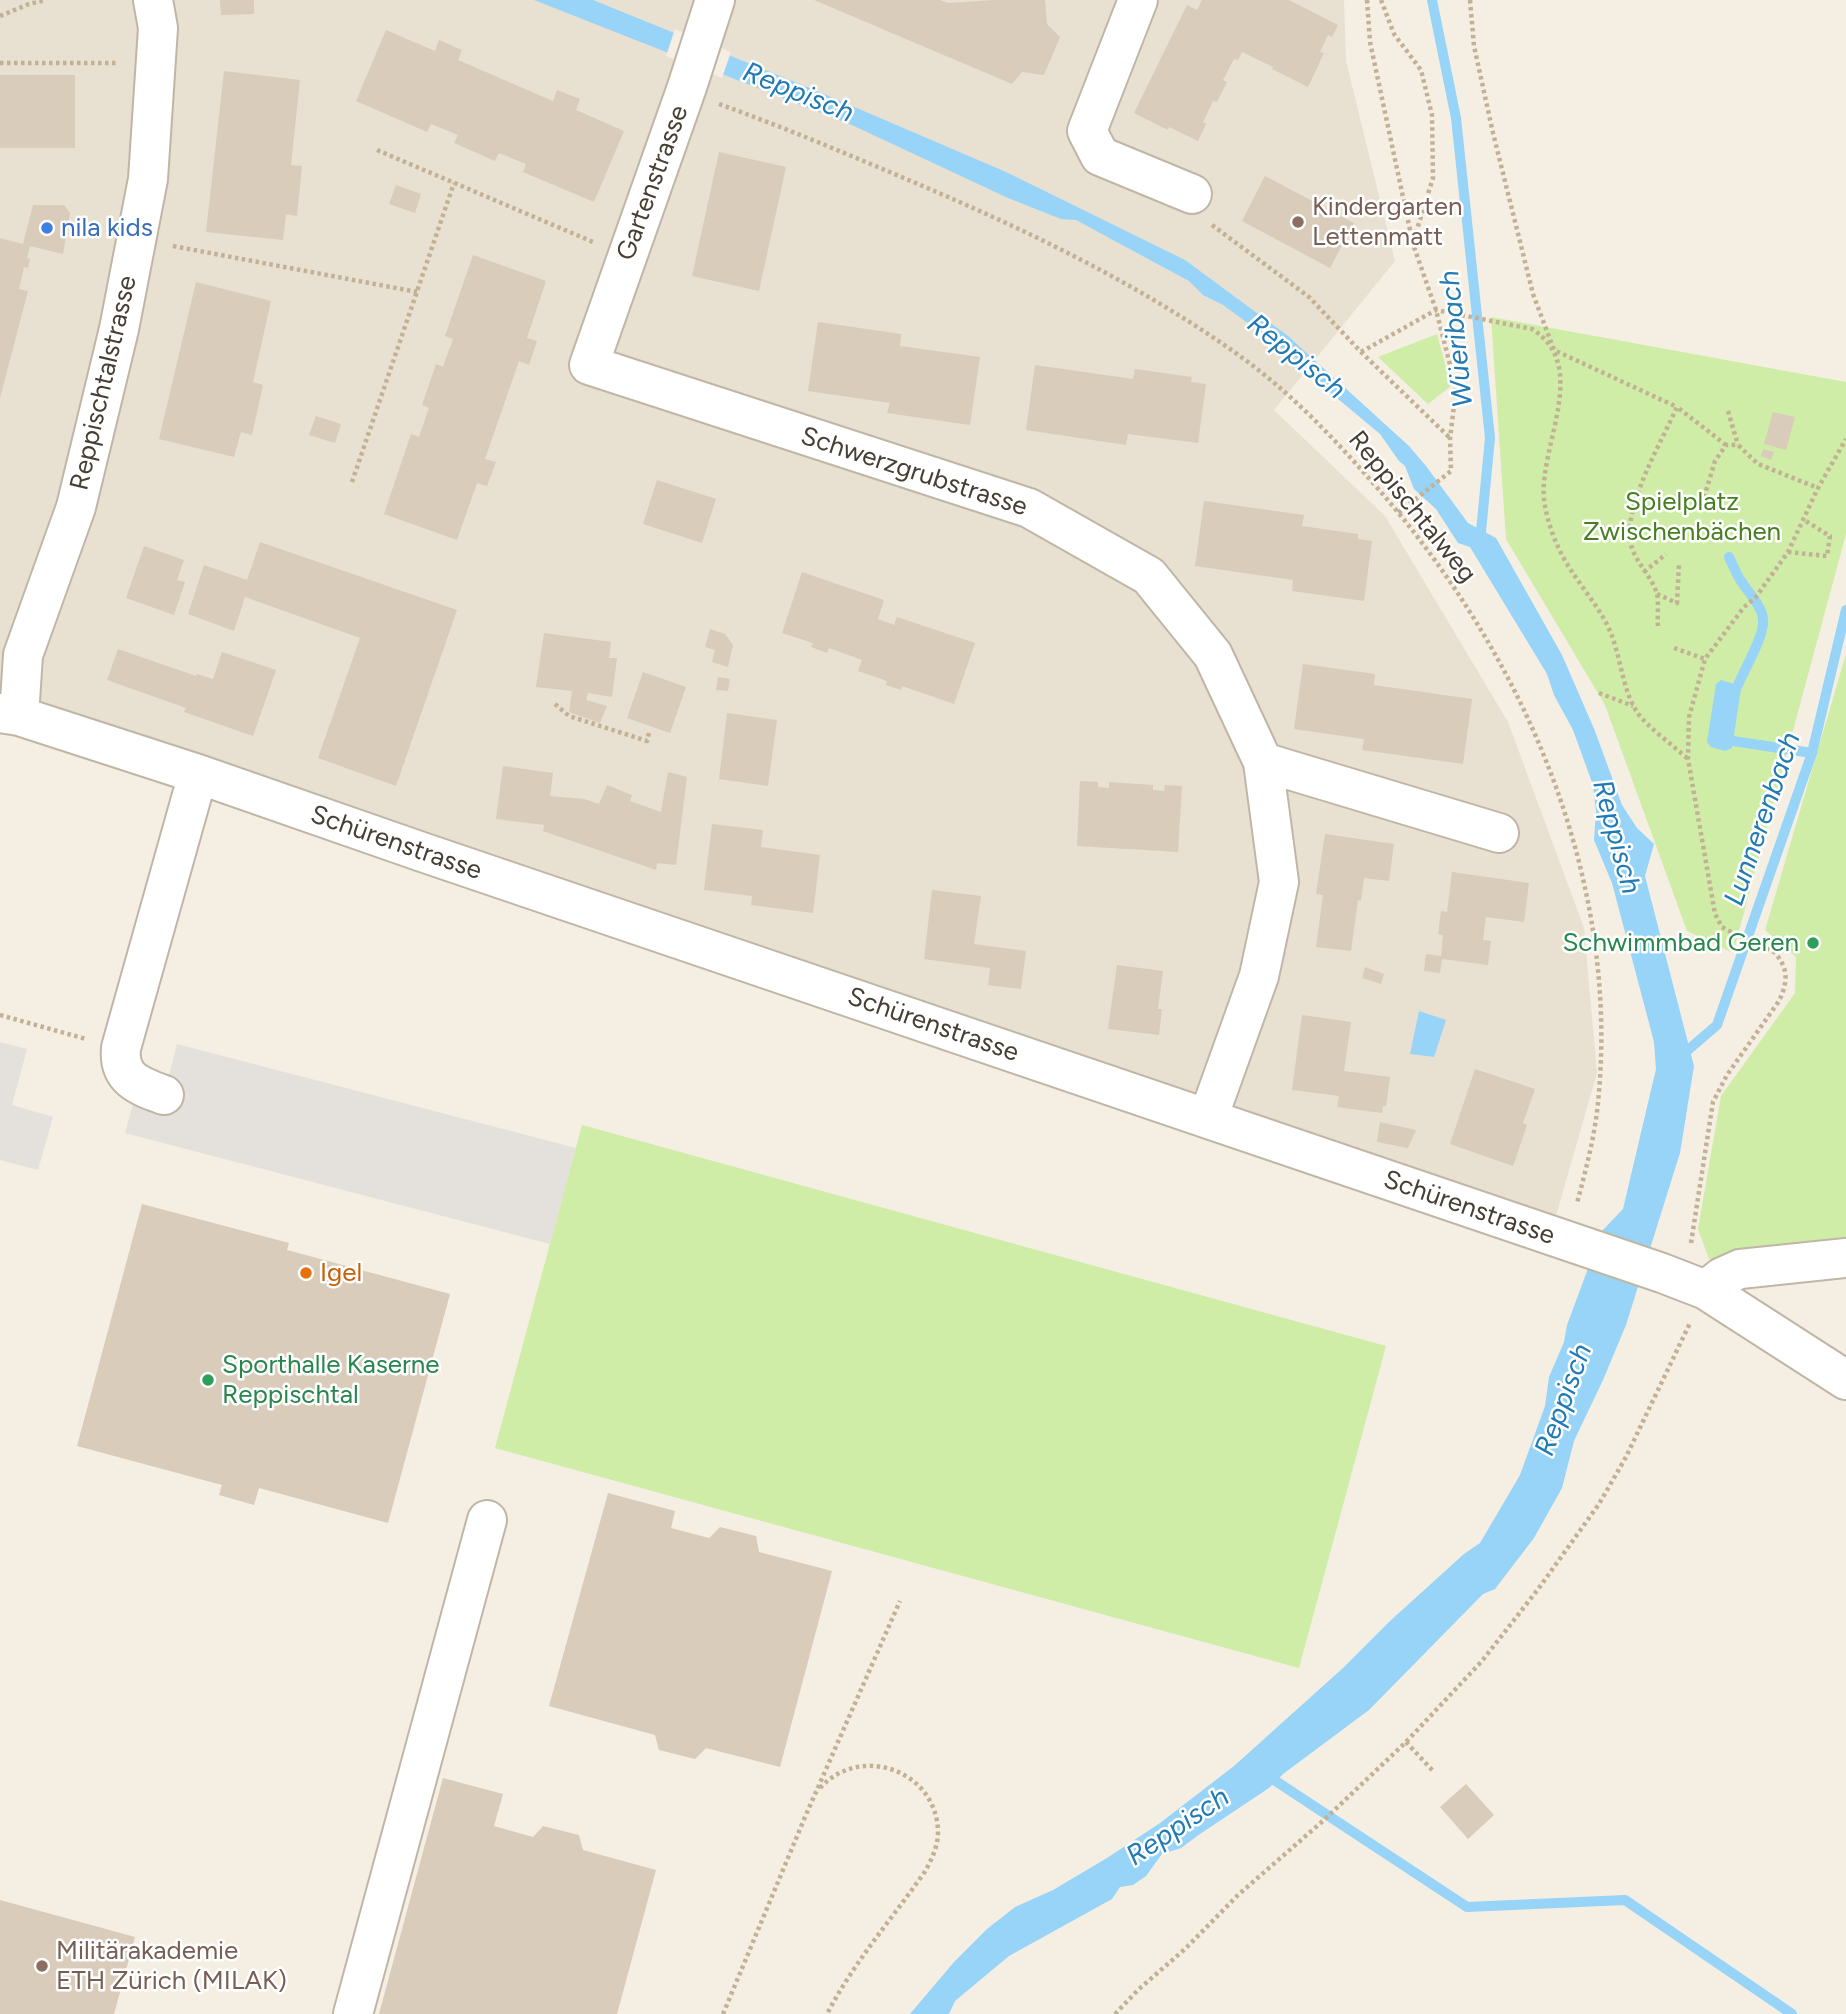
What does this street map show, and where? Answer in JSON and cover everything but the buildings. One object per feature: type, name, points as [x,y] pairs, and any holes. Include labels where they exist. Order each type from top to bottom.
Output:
[{"type":"street","name":"Reppischtalstrasse","points":[[10,714],[23,655],[76,507],[119,329],[148,180],[158,28],[153,0]]},
{"type":"street","points":[[1138,0],[1087,131],[1100,156],[1192,194]]},
{"type":"street","name":"Gartenstrasse","points":[[589,365],[627,257],[698,94],[711,12]]},
{"type":"street","name":"Schwerzgrubstrasse","points":[[589,365],[1029,508],[1149,576],[1213,655],[1263,762],[1279,882],[1259,976],[1208,1118]]},
{"type":"street","name":"Schürenstrasse","points":[[10,714],[198,774],[1685,1282],[1846,1380]]},
{"type":"street","points":[[1263,762],[1499,833]]},
{"type":"street","points":[[164,1095],[139,1086],[131,1080],[120,1060],[121,1048],[198,774]]},
{"type":"street","points":[[1685,1282],[1722,1277],[1740,1269],[1846,1258]]},
{"type":"street","points":[[353,2014],[487,1520]]},
{"type":"path","points":[[0,16],[46,0]]},
{"type":"path","points":[[1367,0],[1370,42],[1413,244],[1436,310],[1456,388],[1450,439],[1451,471],[1398,513]]},
{"type":"path","points":[[1381,0],[1394,34],[1421,69],[1432,116],[1433,178],[1413,244]]},
{"type":"path","points":[[1470,0],[1474,46],[1493,133],[1533,294],[1554,350],[1559,375],[1557,420],[1545,469],[1544,499],[1548,517],[1566,562],[1609,630],[1634,706],[1642,718],[1688,759]]},
{"type":"path","points":[[0,63],[155,63]]},
{"type":"path","name":"Reppischtalweg","points":[[698,94],[983,211],[1101,269],[1152,299],[1228,348],[1277,387],[1335,442],[1398,513],[1437,563],[1489,642],[1520,701],[1542,751],[1566,818],[1584,886],[1599,980],[1601,1066],[1576,1244]]},
{"type":"path","points":[[377,150],[627,257]]},
{"type":"path","points":[[352,482],[454,183]]},
{"type":"path","points":[[1192,194],[1204,219],[1309,297],[1450,439]]},
{"type":"path","points":[[169,245],[417,292]]},
{"type":"path","points":[[1361,352],[1436,310],[1532,329],[1554,350],[1677,407],[1726,445],[1738,445]]},
{"type":"path","points":[[1658,626],[1657,594],[1635,556],[1630,539],[1633,509],[1639,490],[1677,407]]},
{"type":"path","points":[[1728,411],[1738,445],[1758,464],[1818,488]]},
{"type":"path","points":[[1115,2014],[1238,1895],[1324,1820],[1453,1693],[1507,1630],[1571,1545],[1626,1457],[1685,1282],[1713,1102],[1727,1075],[1770,1015],[1787,982],[1787,974],[1780,958],[1774,952],[1722,927],[1715,914],[1688,759],[1689,717],[1705,659],[1744,607],[1756,597],[1788,552],[1818,488],[1846,439]]},
{"type":"path","points":[[1702,504],[1715,461],[1726,445]]},
{"type":"path","points":[[1788,552],[1827,556],[1830,536],[1804,520]]},
{"type":"path","points":[[1644,572],[1666,554]]},
{"type":"path","points":[[1657,594],[1677,603],[1679,562]]},
{"type":"path","points":[[1674,648],[1705,659]]},
{"type":"path","points":[[1600,693],[1634,706]]},
{"type":"path","points":[[555,704],[569,716],[647,741],[649,733]]},
{"type":"path","points":[[0,1015],[121,1048]]},
{"type":"path","points":[[723,2014],[900,1601]]},
{"type":"path","points":[[1406,1742],[1434,1772]]},
{"type":"path","points":[[813,1801],[821,1787],[840,1772],[867,1766],[895,1770],[908,1776],[928,1797],[934,1810],[938,1835],[931,1861],[924,1873],[865,1952],[827,2014]]},
{"type":"shaded area","points":[[0,0],[1344,0],[1346,61],[1395,261],[1274,410],[1385,516],[1508,722],[1584,928],[1597,1073],[1555,1219],[0,717]]},
{"type":"shaded area","points":[[0,1042],[27,1049],[12,1105],[53,1117],[38,1170],[0,1160]]},
{"type":"shaded area","points":[[177,1044],[576,1148],[550,1244],[125,1133],[133,1104],[160,1111]]},
{"type":"green space","name":"Spielplatz Zwischenbächen","points":[[1491,317],[1846,382],[1846,534],[1733,953],[1687,931],[1605,705],[1506,539]]},
{"type":"green space","points":[[1437,334],[1451,386],[1428,404],[1378,357]]},
{"type":"green space","name":"Schwimmbad Geren","points":[[1846,654],[1846,1249],[1709,1259],[1698,1229],[1721,1096],[1795,993],[1796,957],[1765,930]]},
{"type":"green space","points":[[582,1125],[1386,1346],[1299,1668],[495,1448]]},
{"type":"water","name":"Reppisch","points":[[534,0],[593,0],[817,91],[1006,172],[1185,260],[1288,336],[1409,446],[1468,523],[1496,538],[1562,655],[1595,731],[1622,805],[1637,828],[1654,844],[1645,876],[1694,1066],[1680,1153],[1626,1325],[1574,1441],[1562,1488],[1534,1538],[1495,1589],[1483,1594],[1369,1710],[1283,1774],[1269,1788],[1181,1848],[1162,1854],[1146,1876],[1133,1885],[1120,1887],[1112,1899],[1009,1956],[955,2001],[949,2014],[910,2014],[954,1962],[987,1929],[1015,1907],[1053,1890],[1107,1858],[1160,1823],[1234,1766],[1343,1668],[1390,1621],[1464,1554],[1480,1543],[1520,1475],[1545,1406],[1549,1377],[1564,1342],[1567,1325],[1602,1231],[1623,1209],[1656,1069],[1654,1042],[1612,883],[1594,840],[1596,811],[1593,785],[1573,730],[1554,695],[1547,674],[1470,547],[1458,543],[1436,509],[1414,489],[1405,466],[1380,434],[1307,373],[1300,361],[1223,305],[1203,295],[1189,281],[1076,220],[1061,219],[1008,198],[854,126]]},
{"type":"water","points":[[1721,680],[1738,685],[1741,689],[1732,748],[1725,751],[1711,747],[1707,742],[1716,684]]},
{"type":"water","points":[[1419,1011],[1446,1020],[1434,1057],[1410,1054]]},
{"type":"pier","points":[[675,29],[731,52],[722,78],[666,56]]},
{"type":"waterway","name":"Wüeribach","points":[[1432,0],[1456,118],[1490,438],[1480,542]]},
{"type":"waterway","points":[[1729,557],[1763,619],[1758,642],[1738,685]]},
{"type":"waterway","name":"Lunnerenbach","points":[[1681,1056],[1717,1025],[1812,753],[1846,610]]},
{"type":"waterway","points":[[1733,741],[1812,753]]},
{"type":"waterway","points":[[1265,1774],[1467,1907],[1625,1900],[1792,2014]]},
{"type":"place","name":"Kindergarten Lettenmatt","points":[[1298,222]]},
{"type":"place","name":"nila kids","points":[[47,228]]},
{"type":"place","name":"Schwimmbad Geren","points":[[1813,943]]},
{"type":"place","name":"Igel","points":[[306,1273]]},
{"type":"place","name":"Sporthalle Kaserne Reppischtal","points":[[208,1380]]},
{"type":"place","name":"Militärakademie ETH Zürich (MILAK)","points":[[42,1966]]}]
